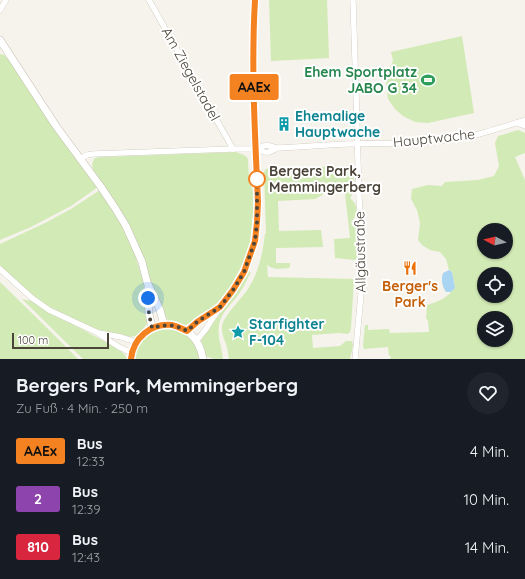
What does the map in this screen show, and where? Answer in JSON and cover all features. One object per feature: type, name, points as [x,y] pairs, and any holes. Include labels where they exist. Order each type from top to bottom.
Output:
[{"type":"street","points":[[0,10],[6,0]]},
{"type":"street","name":"Am Ziegelstadel","points":[[150,0],[233,149]]},
{"type":"street","points":[[197,340],[244,272],[255,241],[258,202],[253,52],[255,0]]},
{"type":"street","name":"Allgäustraße","points":[[353,0],[358,144],[358,198],[361,226],[362,283],[355,359]]},
{"type":"street","points":[[1,45],[126,226],[142,262],[164,325]]},
{"type":"street","name":"Hauptwache","points":[[80,159],[87,155],[93,154],[256,149],[266,145],[277,148],[446,140],[491,131],[525,120]]},
{"type":"street","points":[[517,123],[525,126]]},
{"type":"street","points":[[0,269],[32,298],[49,310],[96,332],[131,356],[136,342],[141,335],[152,328],[164,325],[174,326],[187,331],[197,340],[203,359]]},
{"type":"street","points":[[148,282],[149,314],[152,328]]},
{"type":"street","points":[[187,331],[197,322],[220,307]]},
{"type":"street","points":[[96,332],[121,337],[136,342]]},
{"type":"green space","points":[[269,0],[327,0],[329,58],[271,61]]},
{"type":"green space","name":"Ehem Sportplatz JABO G 34","points":[[462,36],[474,113],[428,123],[415,122],[403,116],[395,109],[388,99],[386,86],[387,74],[393,61],[391,52]]},
{"type":"green space","points":[[0,54],[4,55],[9,60],[98,187],[71,206],[31,227],[0,240]]},
{"type":"green space","points":[[518,130],[525,133],[525,153],[515,157],[525,180],[525,359],[390,359],[391,356],[389,356],[388,347],[364,349],[365,325],[368,325],[368,330],[389,329],[390,333],[429,332],[428,321],[426,318],[427,305],[442,299],[455,288],[452,272],[449,270],[446,259],[440,252],[430,250],[422,245],[418,240],[420,223],[417,210],[411,199],[412,189],[428,185],[442,186],[445,182],[478,180],[494,176],[499,166],[495,143],[498,136]]},
{"type":"green space","points":[[236,152],[247,157],[249,181],[253,192],[253,213],[250,243],[247,255],[231,286],[222,299],[201,317],[184,326],[178,323],[169,322],[163,312],[134,242],[94,173],[92,164],[95,158],[100,157]]},
{"type":"green space","points":[[350,166],[353,173],[354,182],[352,195],[350,198],[356,207],[355,216],[351,222],[352,226],[356,226],[359,232],[360,243],[357,258],[355,260],[335,258],[334,239],[350,238],[345,193],[324,194],[315,199],[278,201],[279,231],[321,230],[323,247],[276,248],[276,263],[290,263],[289,268],[280,269],[269,267],[267,265],[268,277],[354,279],[350,332],[348,334],[339,333],[312,335],[313,348],[340,346],[346,341],[352,341],[353,346],[350,359],[229,359],[222,329],[223,322],[248,289],[255,276],[260,262],[266,233],[264,172],[269,168]]},
{"type":"green space","points":[[100,190],[120,222],[135,255],[143,281],[146,294],[147,323],[142,331],[135,336],[127,337],[116,335],[91,327],[56,311],[30,293],[0,265],[0,244],[71,209]]},
{"type":"green space","points":[[248,272],[251,272],[242,289],[224,312],[220,320],[219,333],[223,359],[214,359],[205,356],[201,342],[202,337],[232,298]]},
{"type":"green space","points":[[0,282],[46,327],[78,359],[0,359]]},
{"type":"green space","points":[[22,299],[35,302],[118,349],[126,356],[127,359],[83,359]]},
{"type":"green space","points":[[162,329],[176,330],[187,336],[195,346],[199,359],[134,359],[143,339],[151,333]]},
{"type":"water","points":[[449,270],[452,272],[455,288],[451,292],[446,292],[442,283],[442,276],[443,273]]},
{"type":"bus line","name":"AAEx","points":[[131,359],[136,342],[147,330],[164,325],[179,327],[187,331],[197,322],[220,307],[244,272],[251,254],[255,241],[258,202],[253,60],[255,0]]},
{"type":"place","name":"Ehem Sportplatz JABO G 34","points":[[428,80]]},
{"type":"place","name":"Ehemalige Hauptwache","points":[[284,124]]},
{"type":"place","name":"Bergers Park, Memmingerberg","points":[[257,179]]},
{"type":"place","name":"Berger's Park","points":[[410,268]]},
{"type":"place","name":"Starfighter F-104","points":[[238,332]]},
{"type":"route","points":[[148,298],[152,328],[164,325],[179,327],[187,331],[197,322],[220,307],[244,272],[255,241],[258,202],[257,179]]}]
